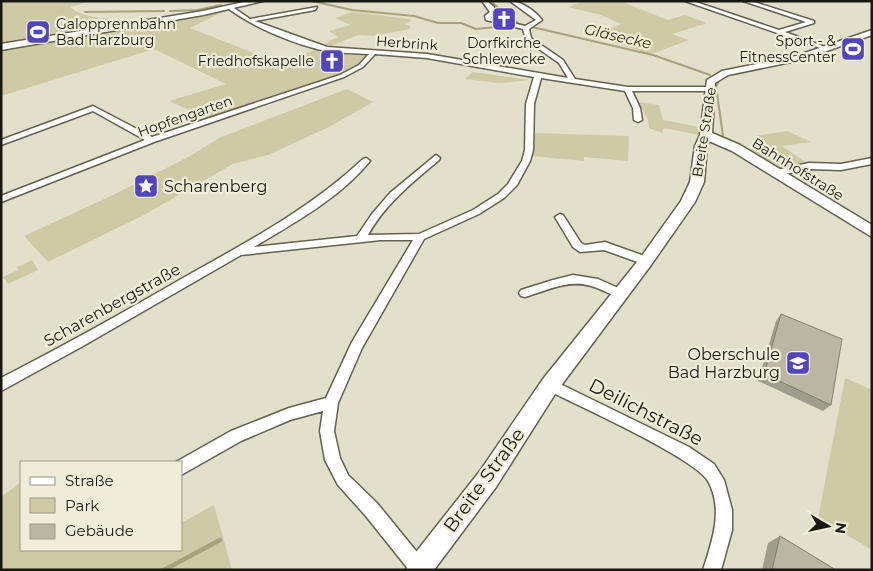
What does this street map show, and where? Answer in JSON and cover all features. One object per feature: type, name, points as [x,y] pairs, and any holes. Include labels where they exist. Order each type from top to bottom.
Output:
[{"type":"street","points":[[1,47],[231,8],[260,1]]},
{"type":"street","points":[[484,1],[492,8],[493,12],[488,16],[488,19],[525,26],[538,20],[536,16],[512,1]]},
{"type":"street","points":[[687,1],[825,48]]},
{"type":"street","points":[[746,1],[812,22],[780,32]]},
{"type":"street","name":"Herbrink","points":[[231,8],[248,21],[314,46],[373,54],[427,56],[573,82],[628,89],[709,89]]},
{"type":"street","points":[[248,21],[315,8]]},
{"type":"street","points":[[525,26],[528,39],[562,62],[570,72],[573,82]]},
{"type":"street","name":"Breite Straße","points":[[419,569],[488,479],[550,385],[678,219],[694,191],[701,146],[706,135],[710,82],[725,72],[794,59],[872,31]]},
{"type":"street","name":"Hopfengarten","points":[[1,199],[151,140],[342,76],[361,66],[373,54]]},
{"type":"street","points":[[419,569],[372,509],[344,480],[333,460],[327,431],[331,403],[356,346],[420,237],[476,212],[501,196],[512,184],[526,161],[529,150],[530,104],[538,76]]},
{"type":"street","points":[[628,89],[639,116],[638,120]]},
{"type":"street","points":[[1,143],[93,108],[151,140]]},
{"type":"street","name":"Bahnhofstraße","points":[[706,135],[725,142],[872,232]]},
{"type":"street","points":[[360,240],[367,226],[404,184],[436,158]]},
{"type":"street","name":"Scharenbergstraße","points":[[1,385],[95,335],[273,233],[345,182],[366,161]]},
{"type":"street","points":[[776,173],[809,166],[841,167],[867,162],[872,167]]},
{"type":"street","points":[[560,217],[576,245],[584,249],[605,246],[646,261]]},
{"type":"street","name":"Scharenbergstraße","points":[[237,253],[402,236],[420,237]]},
{"type":"street","points":[[525,292],[561,281],[581,278],[596,282],[621,294]]},
{"type":"street","name":"Deilichstraße","points":[[550,385],[684,452],[709,469],[716,480],[724,510],[724,530],[712,570]]},
{"type":"street","points":[[182,467],[236,436],[289,414],[331,403]]},
{"type":"green space","points":[[1,1],[91,1],[70,7],[93,17],[132,22],[17,42],[231,8],[190,28],[282,64],[316,49],[367,55],[353,69],[340,75],[206,118],[169,101],[226,84],[154,49],[1,96]]},
{"type":"green space","points":[[584,1],[620,1],[668,20],[685,15],[707,23],[672,34],[689,40],[651,54],[591,36],[621,24],[601,15],[568,7]]},
{"type":"green space","points":[[352,12],[409,19],[412,21],[404,24],[410,26],[410,29],[373,36],[358,35],[331,46],[324,44],[338,37],[329,31],[350,25],[335,18]]},
{"type":"green space","points":[[473,72],[530,80],[499,83],[465,79]]},
{"type":"green space","points":[[347,89],[373,102],[329,127],[268,155],[233,164],[144,215],[48,262],[24,236],[113,195],[192,155],[219,138]]},
{"type":"green space","points":[[638,102],[659,105],[663,120],[699,127],[699,135],[664,128],[662,133],[649,128],[648,120]]},
{"type":"green space","points":[[787,131],[811,142],[782,146],[808,164],[775,168],[747,150],[771,147],[755,136]]},
{"type":"green space","points":[[533,133],[629,136],[628,161],[584,157],[584,161],[532,156]]},
{"type":"green space","points":[[32,260],[38,270],[8,284],[3,277],[18,270],[17,267]]},
{"type":"green space","points":[[845,378],[872,390],[872,550],[818,518]]},
{"type":"green space","points":[[20,483],[20,551],[182,551],[182,522],[214,505],[232,570],[1,570],[1,497]]},
{"type":"building","name":"Oberschule Bad Harzburg","points":[[781,314],[842,339],[831,405],[764,374]]},
{"type":"building","points":[[780,536],[836,570],[772,570]]},
{"type":"waterway","name":"Gläsecke","points":[[312,1],[352,10],[414,16],[438,23],[461,23],[476,29],[514,25]]},
{"type":"waterway","name":"Gläsecke","points":[[490,1],[519,24],[653,55],[710,75]]},
{"type":"waterway","name":"Gläsecke","points":[[170,11],[197,10],[221,5]]},
{"type":"waterway","name":"Gläsecke","points":[[85,12],[164,11]]},
{"type":"waterway","name":"Gläsecke","points":[[719,81],[716,86],[723,136]]},
{"type":"waterway","points":[[164,570],[220,540]]},
{"type":"place","name":"Dorfkirche Schlewecke","points":[[504,19]]},
{"type":"place","name":"Galopprennbahn Bad Harzburg","points":[[38,32]]},
{"type":"place","name":"Sport - & FitnessCenter","points":[[853,49]]},
{"type":"place","name":"Friedhofskapelle","points":[[332,61]]},
{"type":"place","name":"Scharenberg","points":[[146,186]]},
{"type":"place","name":"Oberschule Bad Harzburg","points":[[798,363]]}]
